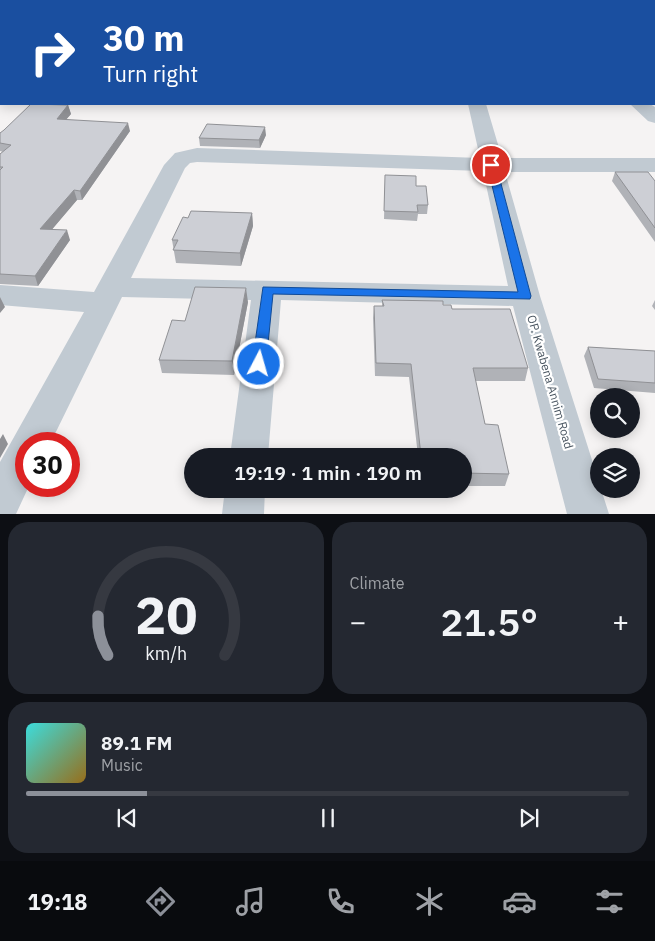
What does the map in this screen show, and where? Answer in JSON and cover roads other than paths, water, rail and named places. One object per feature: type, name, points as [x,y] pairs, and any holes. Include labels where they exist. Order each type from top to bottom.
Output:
[{"type":"street","name":"OP. Kwabena Annim Road","points":[[477,105],[525,296],[588,514]]},
{"type":"street","points":[[37,432],[175,165],[183,158],[197,155],[491,165],[655,165]]},
{"type":"street","points":[[250,448],[267,290]]},
{"type":"street","points":[[0,295],[108,295],[267,290],[525,296]]},
{"type":"street","points":[[0,502],[15,473]]},
{"type":"street","points":[[242,514],[244,498]]}]
